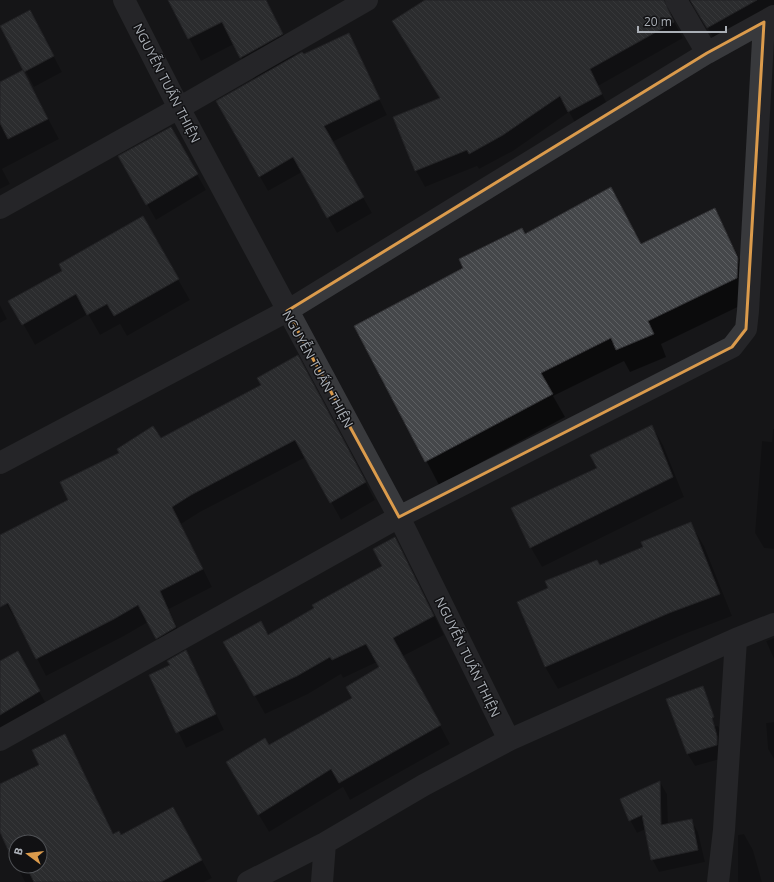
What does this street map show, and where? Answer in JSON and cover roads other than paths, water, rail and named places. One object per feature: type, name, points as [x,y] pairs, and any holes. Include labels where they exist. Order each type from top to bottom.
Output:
[{"type":"street","name":"NGUYỄN TUẤN THIỆN","points":[[124,0],[179,108],[399,517],[509,740]]},
{"type":"street","points":[[0,208],[179,108],[366,0]]},
{"type":"street","points":[[676,0],[707,53]]},
{"type":"street","points":[[0,463],[287,311],[707,53],[769,19]]},
{"type":"street","points":[[0,740],[399,517],[732,347],[746,329],[769,19]]},
{"type":"street","points":[[248,882],[326,843],[424,785],[509,740],[736,639],[774,624]]},
{"type":"street","points":[[718,882],[724,830],[736,639]]},
{"type":"street","points":[[322,882],[326,843]]}]
